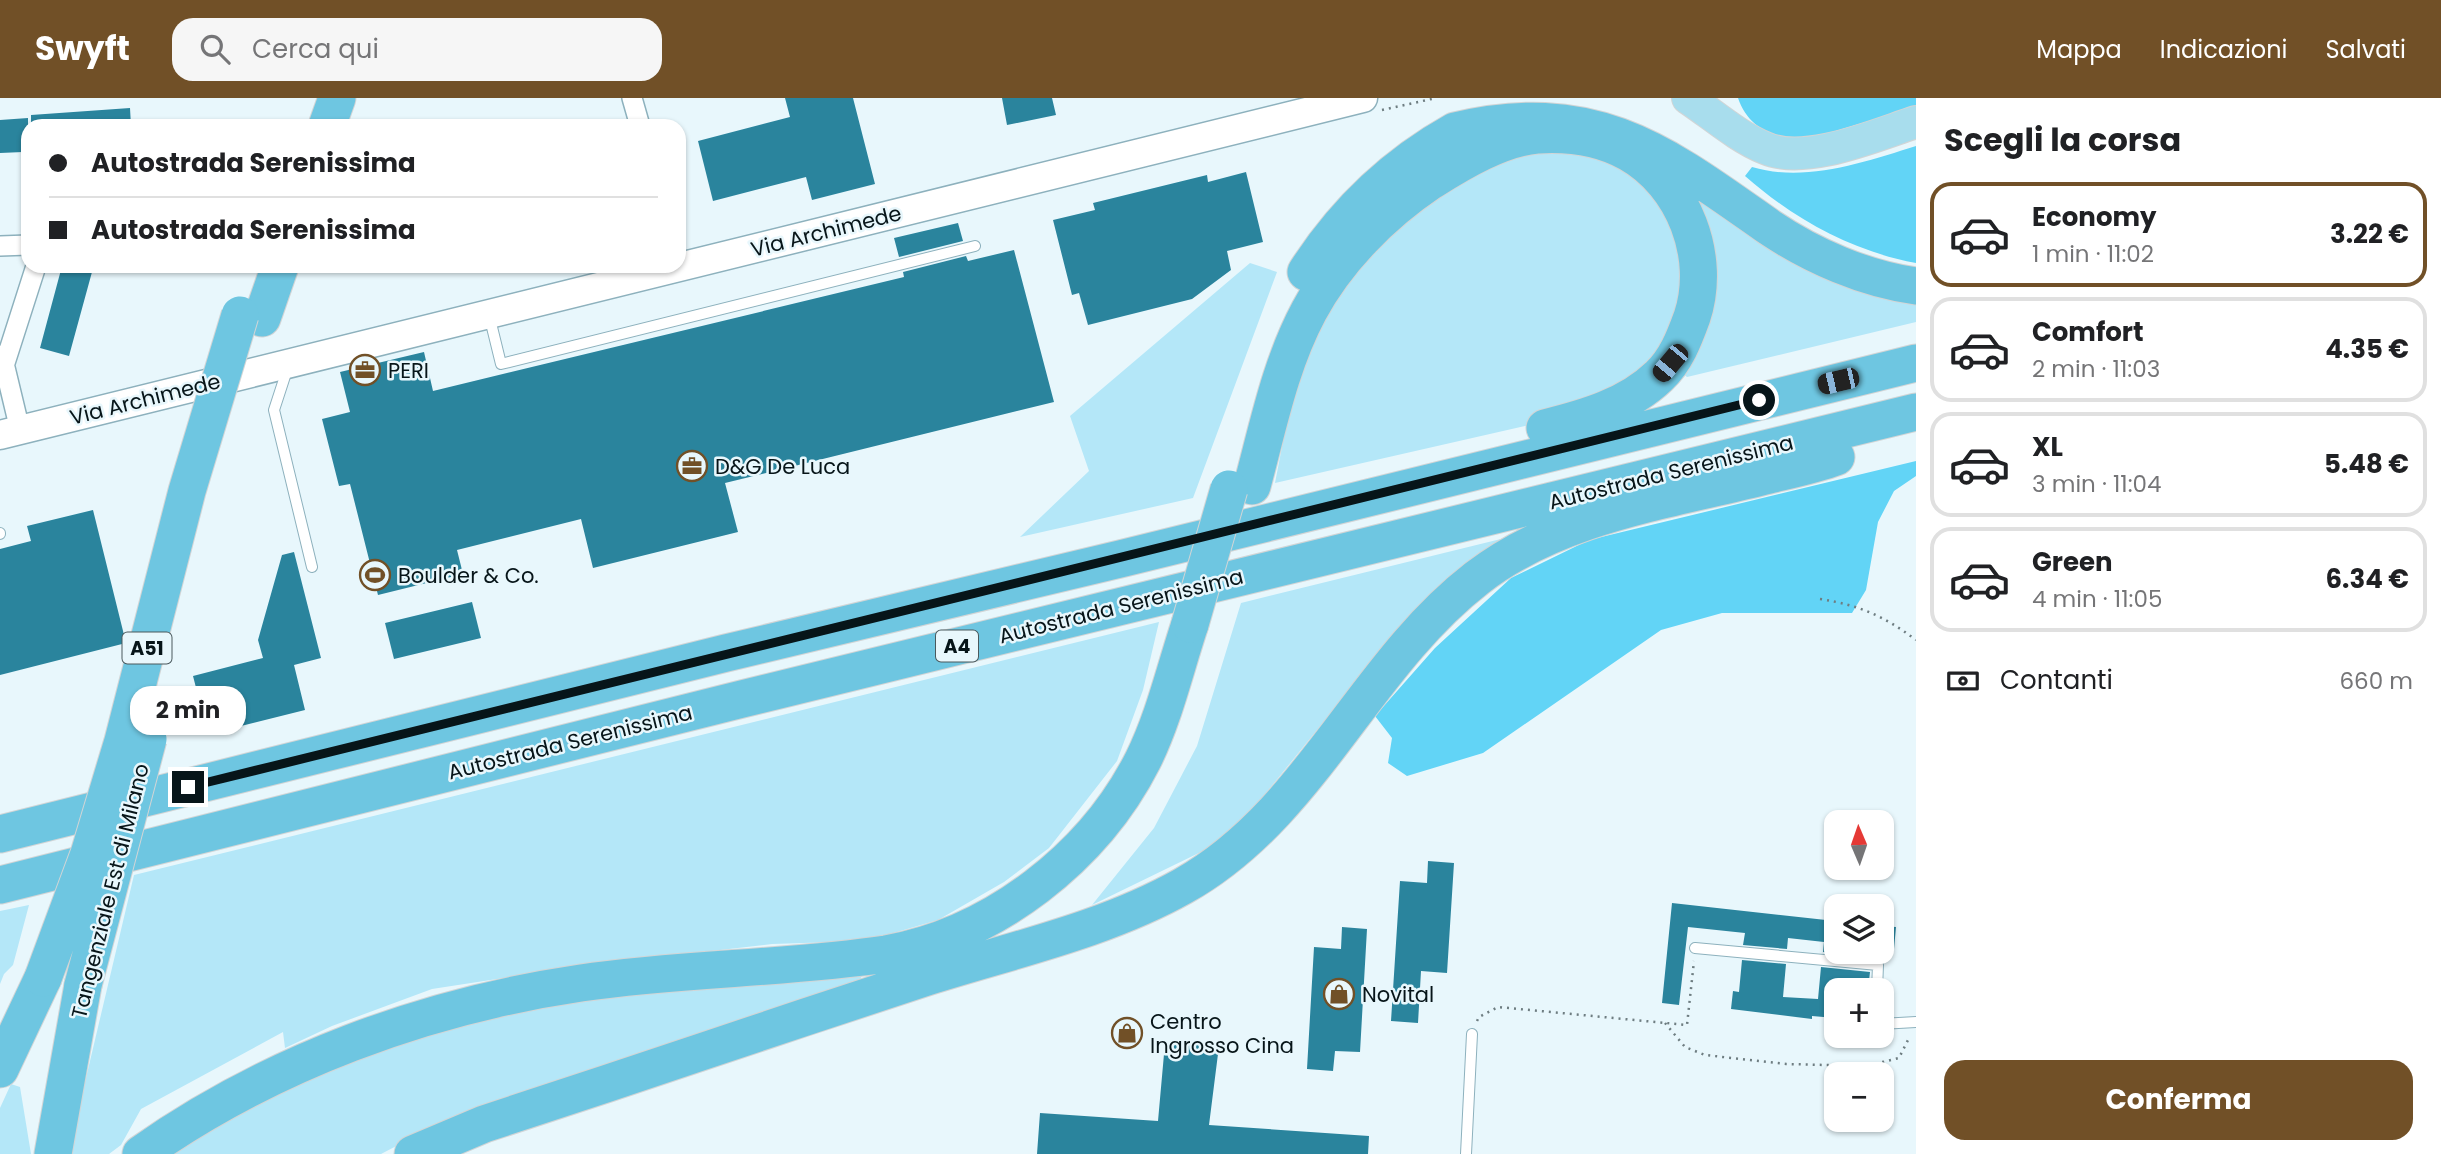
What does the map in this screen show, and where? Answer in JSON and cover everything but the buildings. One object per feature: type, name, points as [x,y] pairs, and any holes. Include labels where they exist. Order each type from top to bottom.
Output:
[{"type":"highway","points":[[304,119],[312,98]]},
{"type":"highway","points":[[330,119],[337,98]]},
{"type":"highway","points":[[925,978],[1007,937],[1071,890],[1116,843],[1139,812],[1172,750],[1202,622],[1240,488],[1274,333],[1315,257],[1365,198],[1410,159],[1476,120],[1507,109],[1557,104],[1588,109],[1616,117],[1652,137],[1769,226],[1801,246],[1854,269],[1916,286]]},
{"type":"highway","points":[[1120,559],[1268,499],[1568,422],[1619,403],[1644,388],[1660,375],[1674,357],[1686,336],[1695,309],[1699,276],[1697,254],[1691,229],[1673,194],[1650,168],[1630,153],[1597,140],[1557,134],[1528,136],[1497,146],[1445,172],[1417,191],[1342,262],[1310,311],[1289,353],[1240,488]]},
{"type":"highway","name":"Tangenziale Est di Milano","points":[[53,1154],[83,985],[211,498],[251,316],[255,273]]},
{"type":"highway","name":"Tangenziale Est di Milano","points":[[0,1069],[43,978],[100,817],[187,491],[251,316],[275,273]]},
{"type":"highway","name":"A4","points":[[0,834],[726,653],[1916,363]]},
{"type":"highway","name":"Autostrada Serenissima","points":[[0,885],[742,699],[1916,412]]},
{"type":"highway","points":[[413,1154],[484,1124],[1054,937],[1146,904],[1183,886],[1224,859],[1259,829],[1298,787],[1422,626],[1474,579],[1502,561],[1550,536],[1600,517],[1831,459],[1916,419]]},
{"type":"highway","points":[[141,1154],[189,1121],[265,1081],[342,1048],[435,1014],[582,983],[887,954],[932,942],[974,923],[1014,902],[1060,867],[1091,835],[1126,790],[1154,735],[1202,622]]},
{"type":"main road","points":[[1688,98],[1762,147],[1781,153],[1810,152],[1916,122]]},
{"type":"main road","points":[[1728,98],[1735,114],[1762,147]]},
{"type":"street","points":[[632,98],[638,119]]},
{"type":"street","name":"Via Archimede","points":[[686,260],[1363,98]]},
{"type":"street","points":[[0,246],[21,245]]},
{"type":"street","points":[[10,432],[2,357],[33,273]]},
{"type":"street","name":"Via Archimede","points":[[10,432],[489,314],[638,273]]},
{"type":"lane","points":[[489,314],[501,363],[975,246]]},
{"type":"lane","points":[[289,363],[274,410],[312,567]]},
{"type":"lane","points":[[1695,948],[1878,965],[1877,978]]},
{"type":"lane","points":[[1894,1023],[1914,1022]]},
{"type":"lane","points":[[1466,1154],[1472,1034]]},
{"type":"path","points":[[1819,599],[1852,604],[1896,625],[1916,640]]},
{"type":"path","points":[[1472,1034],[1479,1017],[1498,1007],[1687,1025],[1695,948]]},
{"type":"path","points":[[1665,1023],[1685,1047],[1705,1055],[1786,1064],[1866,1066],[1899,1058],[1909,1042],[1914,1022]]},
{"type":"shaded area","points":[[1738,98],[1916,98],[1916,107],[1809,139],[1797,139],[1775,135],[1757,125],[1749,118]]},
{"type":"shaded area","points":[[1532,145],[1627,163],[1681,234],[1684,299],[1671,335],[1633,376],[1573,409],[1529,425],[1275,483],[1302,343],[1335,289],[1432,194]]},
{"type":"shaded area","points":[[1916,146],[1916,263],[1892,258],[1846,242],[1783,206],[1745,176],[1752,167],[1793,173],[1835,169]]},
{"type":"shaded area","points":[[1673,168],[1916,296],[1916,322],[1687,377],[1680,371],[1706,322]]},
{"type":"shaded area","points":[[1250,263],[1277,272],[1193,498],[1020,537],[1089,471],[1070,416]]},
{"type":"shaded area","points":[[1916,461],[1916,476],[1894,491],[1878,522],[1866,590],[1852,613],[1722,613],[1661,630],[1483,753],[1407,776],[1388,763],[1392,738],[1375,716],[1435,648],[1511,578],[1589,540]]},
{"type":"shaded area","points":[[1513,536],[1377,656],[1244,820],[1205,850],[1092,905],[1154,828],[1197,746],[1241,603]]},
{"type":"shaded area","points":[[1159,622],[1143,690],[1117,761],[1049,848],[1004,882],[938,920],[866,941],[772,944],[589,965],[432,989],[332,1026],[285,1048],[283,1032],[141,1109],[121,1145],[109,1154],[68,1154],[134,875]]},
{"type":"shaded area","points":[[29,905],[13,965],[4,974],[0,984],[0,911]]},
{"type":"shaded area","points":[[860,971],[862,976],[859,982],[404,1142],[381,1154],[156,1154],[254,1096],[524,1002]]},
{"type":"shaded area","points":[[11,1084],[20,1087],[31,1154],[0,1154],[0,1108]]},
{"type":"place","name":"PERI","points":[[365,370]]},
{"type":"place","name":"D&G De Luca","points":[[692,466]]},
{"type":"place","name":"Boulder & Co.","points":[[375,575]]},
{"type":"place","name":"Novital","points":[[1339,994]]},
{"type":"place","name":"Centro Ingrosso Cina","points":[[1127,1033]]},
{"type":"route","points":[[188,787],[1759,400]]}]
